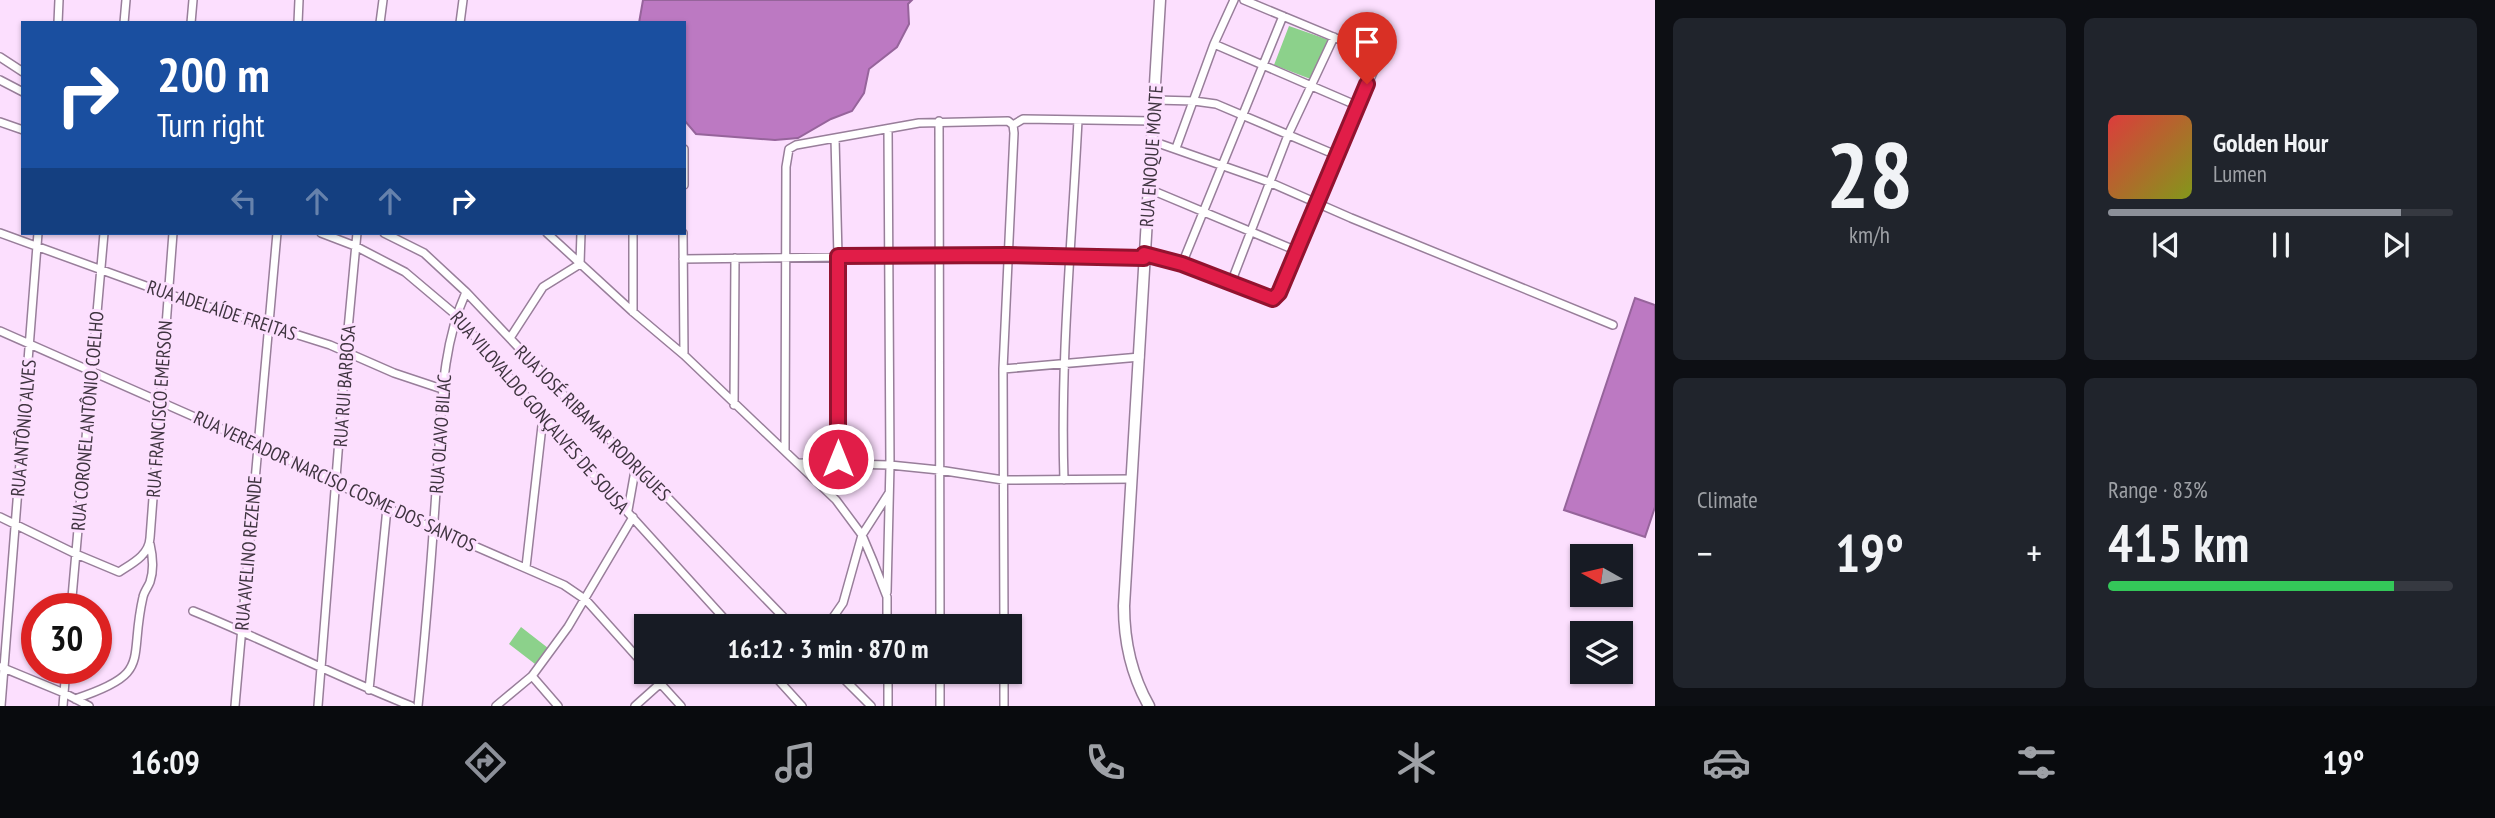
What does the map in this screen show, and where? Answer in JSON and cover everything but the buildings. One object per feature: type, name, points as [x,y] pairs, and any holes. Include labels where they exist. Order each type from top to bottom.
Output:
[{"type":"main road","name":"RUA ENOQUE MONTE","points":[[1149,706],[1129,657],[1124,624],[1160,0]]},
{"type":"street","points":[[58,21],[59,0]]},
{"type":"street","points":[[124,21],[126,0]]},
{"type":"street","points":[[191,21],[193,0]]},
{"type":"street","points":[[298,21],[299,0]]},
{"type":"street","points":[[380,21],[383,0]]},
{"type":"street","points":[[460,21],[463,0]]},
{"type":"street","points":[[1176,148],[1214,44],[1234,0]]},
{"type":"street","points":[[683,259],[939,255],[1144,256],[1182,264],[1273,299],[1279,293],[1318,203],[1377,58],[1372,53],[1244,0]]},
{"type":"street","points":[[1182,264],[1283,16]]},
{"type":"street","points":[[1231,283],[1288,135],[1334,37]]},
{"type":"street","points":[[1214,44],[1357,106]]},
{"type":"street","points":[[0,57],[21,71]]},
{"type":"street","points":[[0,80],[21,91]]},
{"type":"street","points":[[1155,100],[1216,104],[1336,155]]},
{"type":"street","points":[[1013,125],[1023,119],[1154,121]]},
{"type":"street","points":[[785,450],[789,149],[796,145],[939,121],[1005,120],[1013,125]]},
{"type":"street","points":[[1064,480],[1064,363],[1078,120]]},
{"type":"street","points":[[939,121],[940,614]]},
{"type":"street","points":[[0,122],[21,129]]},
{"type":"street","points":[[1004,614],[1003,369],[1013,125]]},
{"type":"street","points":[[887,614],[890,465],[888,129]]},
{"type":"street","points":[[835,138],[838,464]]},
{"type":"street","points":[[1152,141],[1269,182],[1613,326]]},
{"type":"street","points":[[1149,189],[1297,251]]},
{"type":"street","name":"RUA ADELAÍDE FREITAS","points":[[0,233],[168,294],[345,351],[394,373],[442,389]]},
{"type":"street","name":"RUA ANTÔNIO ALVES","points":[[1,706],[38,235]]},
{"type":"street","name":"RUA CORONEL ANTÔNIO COELHO","points":[[72,593],[104,235]]},
{"type":"street","name":"RUA FRANCISCO EMERSON","points":[[75,699],[115,683],[131,668],[138,649],[143,595],[152,574],[153,556],[150,544],[173,235]]},
{"type":"street","name":"RUA AVELINO REZENDE","points":[[235,706],[240,630],[271,326],[277,235]]},
{"type":"street","name":"RUA VILOVALDO GONÇALVES DE SOUSA","points":[[326,235],[355,246],[405,272],[456,315],[717,614]]},
{"type":"street","name":"RUA RUI BARBOSA","points":[[318,706],[345,351],[357,235]]},
{"type":"street","name":"RUA JOSÉ RIBAMAR RODRIGUES","points":[[388,235],[424,253],[466,292],[779,614]]},
{"type":"street","points":[[549,235],[684,355],[836,500],[862,535],[887,597]]},
{"type":"street","points":[[580,264],[581,235]]},
{"type":"street","points":[[633,235],[633,312]]},
{"type":"street","points":[[683,235],[684,355]]},
{"type":"street","points":[[734,405],[735,258]]},
{"type":"street","points":[[510,338],[543,287],[580,264]]},
{"type":"street","name":"RUA OLAVO BILAC","points":[[418,706],[442,389],[448,346],[456,315],[466,292]]},
{"type":"street","name":"RUA VEREADOR NARCISO COSME DOS SANTOS","points":[[0,331],[258,445],[387,508],[564,585],[586,600],[634,654]]},
{"type":"street","points":[[1003,369],[1140,357]]},
{"type":"street","points":[[526,567],[543,418]]},
{"type":"street","points":[[799,463],[890,465],[1003,480],[1132,480]]},
{"type":"street","points":[[496,706],[532,676],[586,600],[631,514],[636,465]]},
{"type":"street","points":[[835,614],[843,603],[862,535],[889,493]]},
{"type":"street","points":[[369,690],[387,508]]},
{"type":"street","points":[[0,517],[120,572],[140,558],[150,544]]},
{"type":"street","points":[[193,611],[369,690],[411,706]]},
{"type":"street","points":[[2,668],[89,706]]},
{"type":"street","points":[[532,676],[558,706]]},
{"type":"street","points":[[63,706],[65,684]]},
{"type":"street","points":[[635,706],[659,684]]},
{"type":"street","points":[[661,684],[681,706]]},
{"type":"street","points":[[782,684],[802,706]]},
{"type":"street","points":[[848,684],[871,706]]},
{"type":"street","points":[[888,684],[888,706]]},
{"type":"street","points":[[940,684],[940,706]]},
{"type":"street","points":[[1004,684],[1004,706]]},
{"type":"green space","points":[[1289,26],[1329,40],[1313,80],[1274,65]]},
{"type":"green space","points":[[521,627],[548,648],[535,664],[509,644]]},
{"type":"shaded area","points":[[643,0],[912,0],[908,4],[909,24],[897,47],[869,69],[864,93],[852,111],[831,119],[798,138],[775,140],[696,134],[686,122],[686,21],[639,21]]},
{"type":"shaded area","points":[[1635,298],[1655,305],[1655,507],[1645,537],[1564,510]]},
{"type":"route","points":[[838,459],[838,256],[1008,255],[1144,258],[1144,254],[1182,264],[1273,299],[1279,293],[1367,84]]}]
